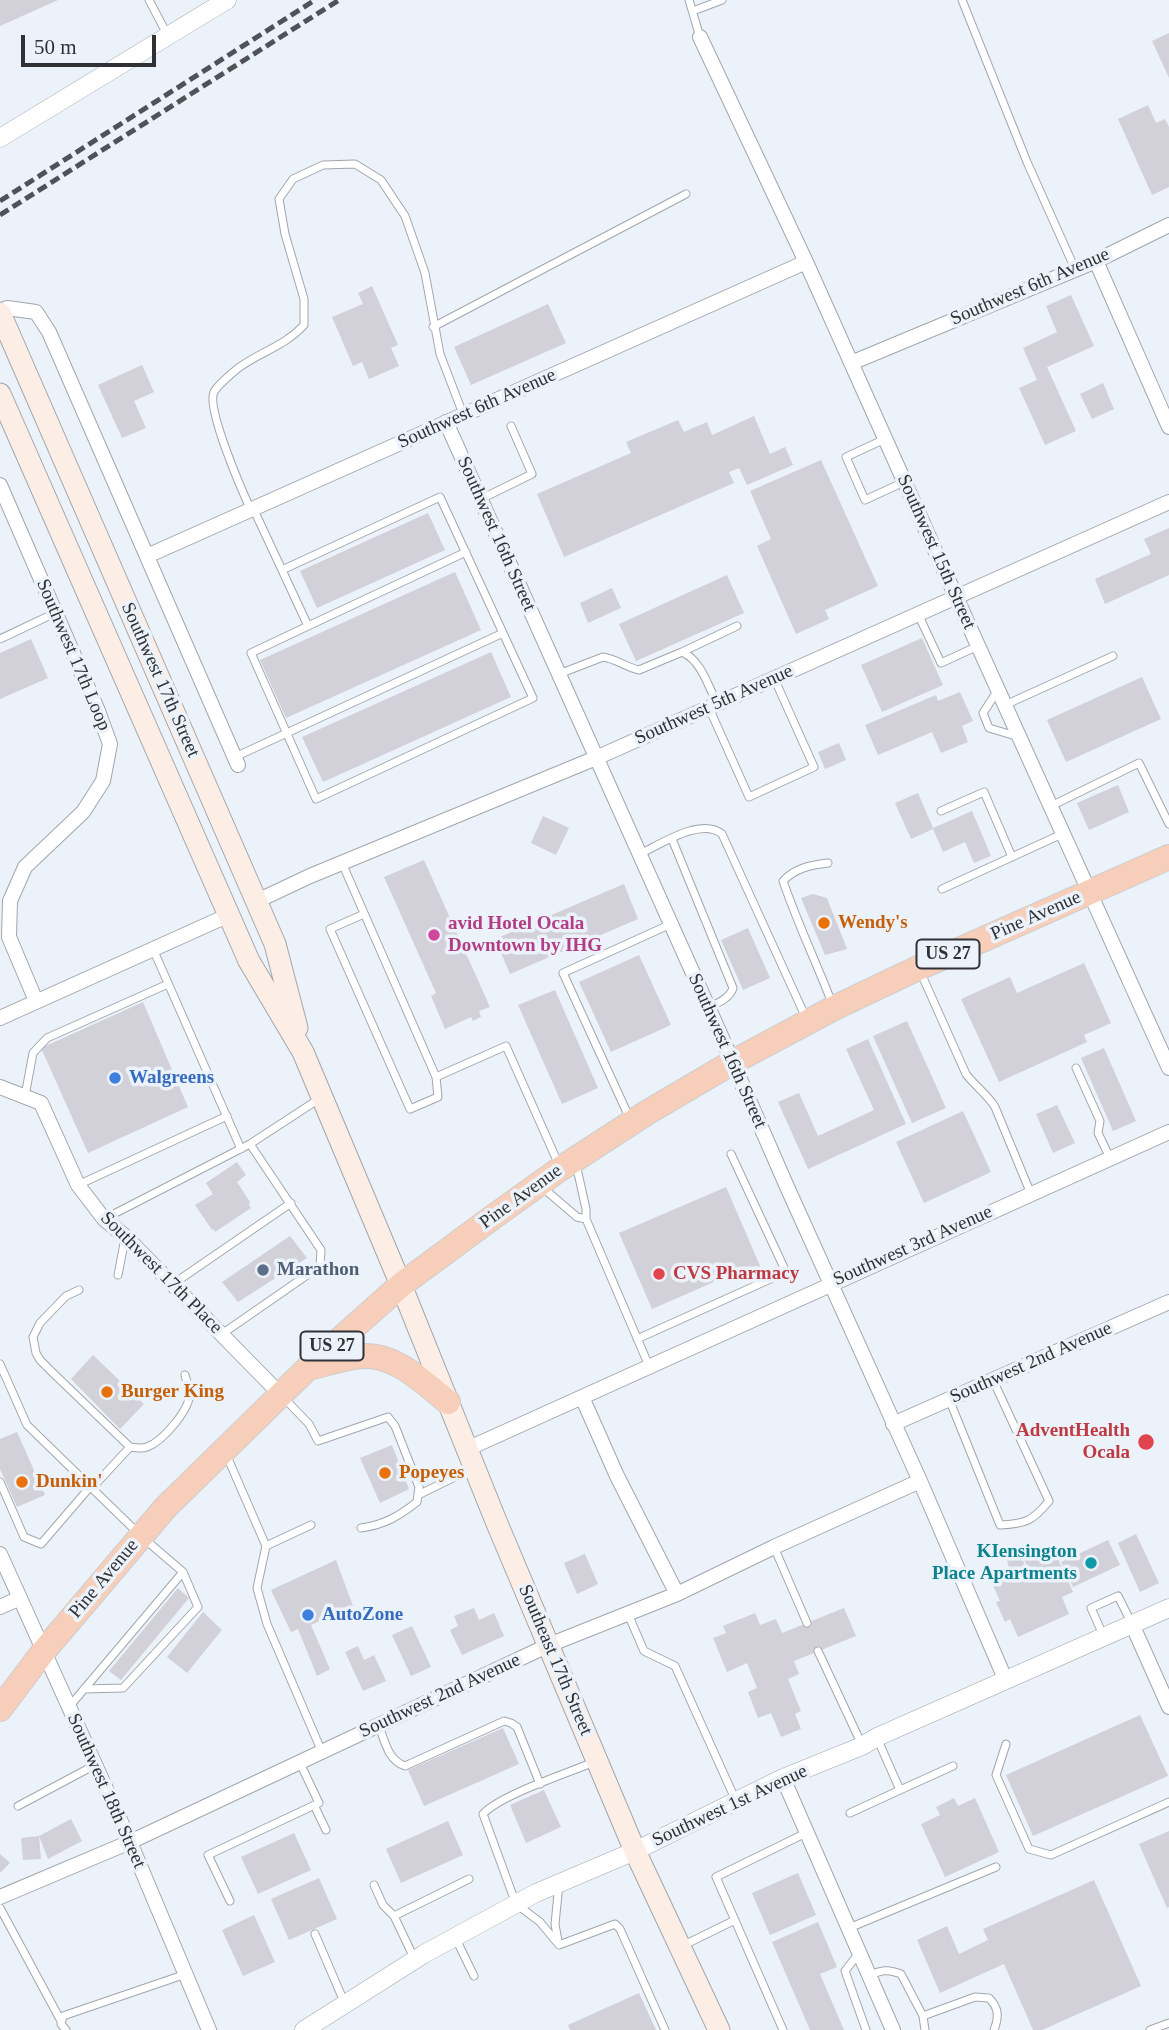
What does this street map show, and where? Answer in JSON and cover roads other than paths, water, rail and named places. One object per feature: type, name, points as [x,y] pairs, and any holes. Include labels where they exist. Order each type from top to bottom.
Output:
[{"type":"highway","name":"Pine Avenue","points":[[0,1709],[43,1651],[165,1508],[308,1368],[401,1285],[539,1184],[632,1123],[733,1062],[834,1008],[1169,857]]},
{"type":"highway","points":[[308,1368],[364,1356],[387,1361],[409,1370],[448,1402]]},
{"type":"main road","name":"Southwest 17th Street","points":[[0,313],[275,944],[303,1052]]},
{"type":"main road","name":"Southwest 17th Street","points":[[0,394],[249,961],[303,1052],[401,1285]]},
{"type":"main road","name":"Southeast 17th Street","points":[[401,1285],[635,1851],[719,2030]]},
{"type":"street","points":[[0,138],[227,0]]},
{"type":"street","name":"Southwest 15th Street","points":[[700,37],[806,262],[1169,1068]]},
{"type":"street","name":"Southwest 6th Avenue","points":[[851,363],[1096,261],[1169,225]]},
{"type":"street","points":[[1096,261],[1169,427]]},
{"type":"street","name":"Southwest 6th Avenue","points":[[148,556],[806,262]]},
{"type":"street","points":[[0,313],[7,308],[36,312],[49,332],[237,761]]},
{"type":"street","name":"Southwest 16th Street","points":[[446,422],[920,1481],[1006,1681]]},
{"type":"street","name":"Southwest 17th Loop","points":[[0,485],[98,710],[110,744],[103,781],[83,812],[25,867],[9,901],[9,937],[36,1001]]},
{"type":"street","name":"Southwest 5th Avenue","points":[[257,901],[596,758],[1169,502]]},
{"type":"street","points":[[0,1018],[229,915]]},
{"type":"street","name":"Southwest 17th Place","points":[[0,1087],[41,1103],[78,1185],[104,1219],[126,1237],[281,1395]]},
{"type":"street","name":"Southwest 3rd Avenue","points":[[471,1458],[582,1397],[1169,1132]]},
{"type":"street","name":"Southwest 2nd Avenue","points":[[893,1424],[1169,1302]]},
{"type":"street","points":[[582,1397],[617,1476],[677,1594]]},
{"type":"street","name":"Southwest 2nd Avenue","points":[[0,1897],[130,1842],[549,1645],[677,1594],[920,1481]]},
{"type":"street","name":"Southwest 18th Street","points":[[0,1554],[130,1842],[209,2030]]},
{"type":"street","points":[[0,1607],[20,1598]]},
{"type":"street","name":"Southwest 1st Avenue","points":[[304,2030],[415,1960],[559,1883],[635,1851],[783,1778],[870,1742],[1169,1608]]},
{"type":"street","points":[[1132,1624],[1169,1707]]},
{"type":"street","points":[[783,1778],[893,2030]]},
{"type":"lane","points":[[149,0],[167,36]]},
{"type":"lane","points":[[689,0],[700,37]]},
{"type":"lane","points":[[692,11],[722,0]]},
{"type":"lane","points":[[962,0],[1027,162],[1075,269]]},
{"type":"lane","points":[[308,626],[239,484],[212,406],[214,392],[237,369],[293,337],[304,324],[304,299],[285,234],[279,199],[293,180],[323,165],[355,164],[381,180],[405,215],[425,273],[440,354],[463,415]]},
{"type":"lane","points":[[433,327],[686,194]]},
{"type":"lane","points":[[481,499],[532,474],[510,426]]},
{"type":"lane","points":[[885,439],[846,457],[865,500],[904,482]]},
{"type":"lane","points":[[282,570],[440,497],[466,552],[533,698],[316,799],[251,653],[466,552]]},
{"type":"lane","points":[[0,639],[56,613]]},
{"type":"lane","points":[[918,614],[941,663],[978,646]]},
{"type":"lane","points":[[559,674],[603,657],[639,670],[737,626]]},
{"type":"lane","points":[[237,761],[286,733],[503,633]]},
{"type":"lane","points":[[682,652],[691,656],[696,663],[749,797],[814,767],[774,678]]},
{"type":"lane","points":[[1005,705],[1113,656]]},
{"type":"lane","points":[[998,690],[982,713],[989,728],[1020,738]]},
{"type":"lane","points":[[1051,806],[1139,763],[1169,824]]},
{"type":"lane","points":[[941,811],[984,792],[1012,857]]},
{"type":"lane","points":[[639,854],[689,831],[707,827],[722,834],[808,1022]]},
{"type":"lane","points":[[942,889],[1063,833]]},
{"type":"lane","points":[[672,839],[733,988],[726,998],[708,1007]]},
{"type":"lane","points":[[342,863],[436,1077],[438,1097],[410,1109],[330,929],[364,914]]},
{"type":"lane","points":[[828,863],[790,873],[783,881],[834,1008]]},
{"type":"lane","points":[[632,1123],[563,973],[671,923]]},
{"type":"lane","points":[[153,949],[241,1149]]},
{"type":"lane","points":[[919,968],[966,1074],[974,1085],[987,1094],[995,1107],[1031,1194]]},
{"type":"lane","points":[[25,1096],[33,1053],[47,1038],[168,984]]},
{"type":"lane","points":[[436,1077],[506,1046],[568,1164],[586,1209],[586,1219],[649,1366]]},
{"type":"lane","points":[[1076,1068],[1100,1121],[1098,1133],[1110,1158]]},
{"type":"lane","points":[[104,1219],[250,1144],[322,1097]]},
{"type":"lane","points":[[78,1185],[227,1116]]},
{"type":"lane","points":[[222,1334],[320,1266],[321,1251],[250,1144]]},
{"type":"lane","points":[[637,1339],[786,1272],[731,1154]]},
{"type":"lane","points":[[539,1184],[577,1217],[586,1219]]},
{"type":"lane","points":[[172,1284],[291,1203]]},
{"type":"lane","points":[[118,1275],[126,1237]]},
{"type":"lane","points":[[79,1290],[66,1296],[40,1323],[33,1337],[36,1353],[40,1360],[130,1447],[145,1447],[153,1443],[164,1435],[185,1410],[190,1390],[185,1376]]},
{"type":"lane","points":[[0,1365],[27,1425],[141,1536],[183,1572],[198,1607],[123,1688],[84,1689]]},
{"type":"lane","points":[[949,1399],[1000,1525],[1020,1524],[1039,1514],[1049,1501],[993,1379]]},
{"type":"lane","points":[[281,1395],[309,1424],[318,1441],[388,1417],[394,1426],[419,1487],[418,1502],[379,1526],[361,1528]]},
{"type":"lane","points":[[0,1482],[24,1538],[41,1544],[130,1447]]},
{"type":"lane","points":[[224,1450],[266,1546],[257,1588],[267,1624],[322,1752]]},
{"type":"lane","points":[[418,1495],[471,1458]]},
{"type":"lane","points":[[266,1546],[311,1525]]},
{"type":"lane","points":[[774,1547],[807,1623]]},
{"type":"lane","points":[[68,1707],[183,1572]]},
{"type":"lane","points":[[1104,1637],[1091,1608],[1118,1596],[1132,1624]]},
{"type":"lane","points":[[628,1614],[645,1651],[675,1665],[736,1801]]},
{"type":"lane","points":[[818,1651],[900,1790]]},
{"type":"lane","points":[[379,1725],[391,1756],[397,1763],[405,1766],[504,1721],[511,1723],[517,1727],[540,1784]]},
{"type":"lane","points":[[1006,1744],[996,1775],[1029,1849],[1051,1855],[1169,1802]]},
{"type":"lane","points":[[559,1945],[540,1922],[516,1904],[483,1814],[490,1807],[597,1761]]},
{"type":"lane","points":[[230,1901],[208,1855],[319,1803],[300,1762]]},
{"type":"lane","points":[[18,1806],[94,1765]]},
{"type":"lane","points":[[850,1813],[953,1766]]},
{"type":"lane","points":[[314,1805],[326,1830]]},
{"type":"lane","points":[[783,2030],[716,1877],[806,1833]]},
{"type":"lane","points":[[848,1928],[996,1867]]},
{"type":"lane","points":[[394,1916],[469,1879]]},
{"type":"lane","points":[[559,1883],[555,1924],[559,1945]]},
{"type":"lane","points":[[374,1885],[383,1905],[394,1916],[415,1960]]},
{"type":"lane","points":[[0,1908],[66,2030]]},
{"type":"lane","points":[[680,1947],[735,1920]]},
{"type":"lane","points":[[559,1945],[615,1924],[620,1929],[665,2030]]},
{"type":"lane","points":[[315,1934],[345,2004]]},
{"type":"lane","points":[[455,1937],[474,1976]]},
{"type":"lane","points":[[859,1953],[845,1971],[866,2030]]},
{"type":"lane","points":[[869,1975],[883,1969],[901,1974],[923,2016],[925,2030]]},
{"type":"lane","points":[[61,2021],[63,2016],[186,1974]]},
{"type":"lane","points":[[923,2016],[975,1997],[989,1998],[998,2012],[994,2030]]},
{"type":"lane","points":[[1150,2030],[1169,2023]]},
{"type":"railway","points":[[0,201],[315,0]]},
{"type":"railway","points":[[0,215],[339,0]]},
{"type":"place","name":"Wendy's","points":[[824,923]]},
{"type":"place","name":"avid Hotel Ocala Downtown by IHG","points":[[434,935]]},
{"type":"place","name":"Walgreens","points":[[115,1078]]},
{"type":"place","name":"Marathon","points":[[263,1270]]},
{"type":"place","name":"CVS Pharmacy","points":[[659,1274]]},
{"type":"place","name":"Burger King","points":[[107,1392]]},
{"type":"place","name":"AdventHealth Ocala","points":[[1146,1442]]},
{"type":"place","name":"Popeyes","points":[[385,1473]]},
{"type":"place","name":"Dunkin'","points":[[22,1482]]},
{"type":"place","name":"KIensington Place Apartments","points":[[1091,1563]]},
{"type":"place","name":"AutoZone","points":[[308,1615]]}]
